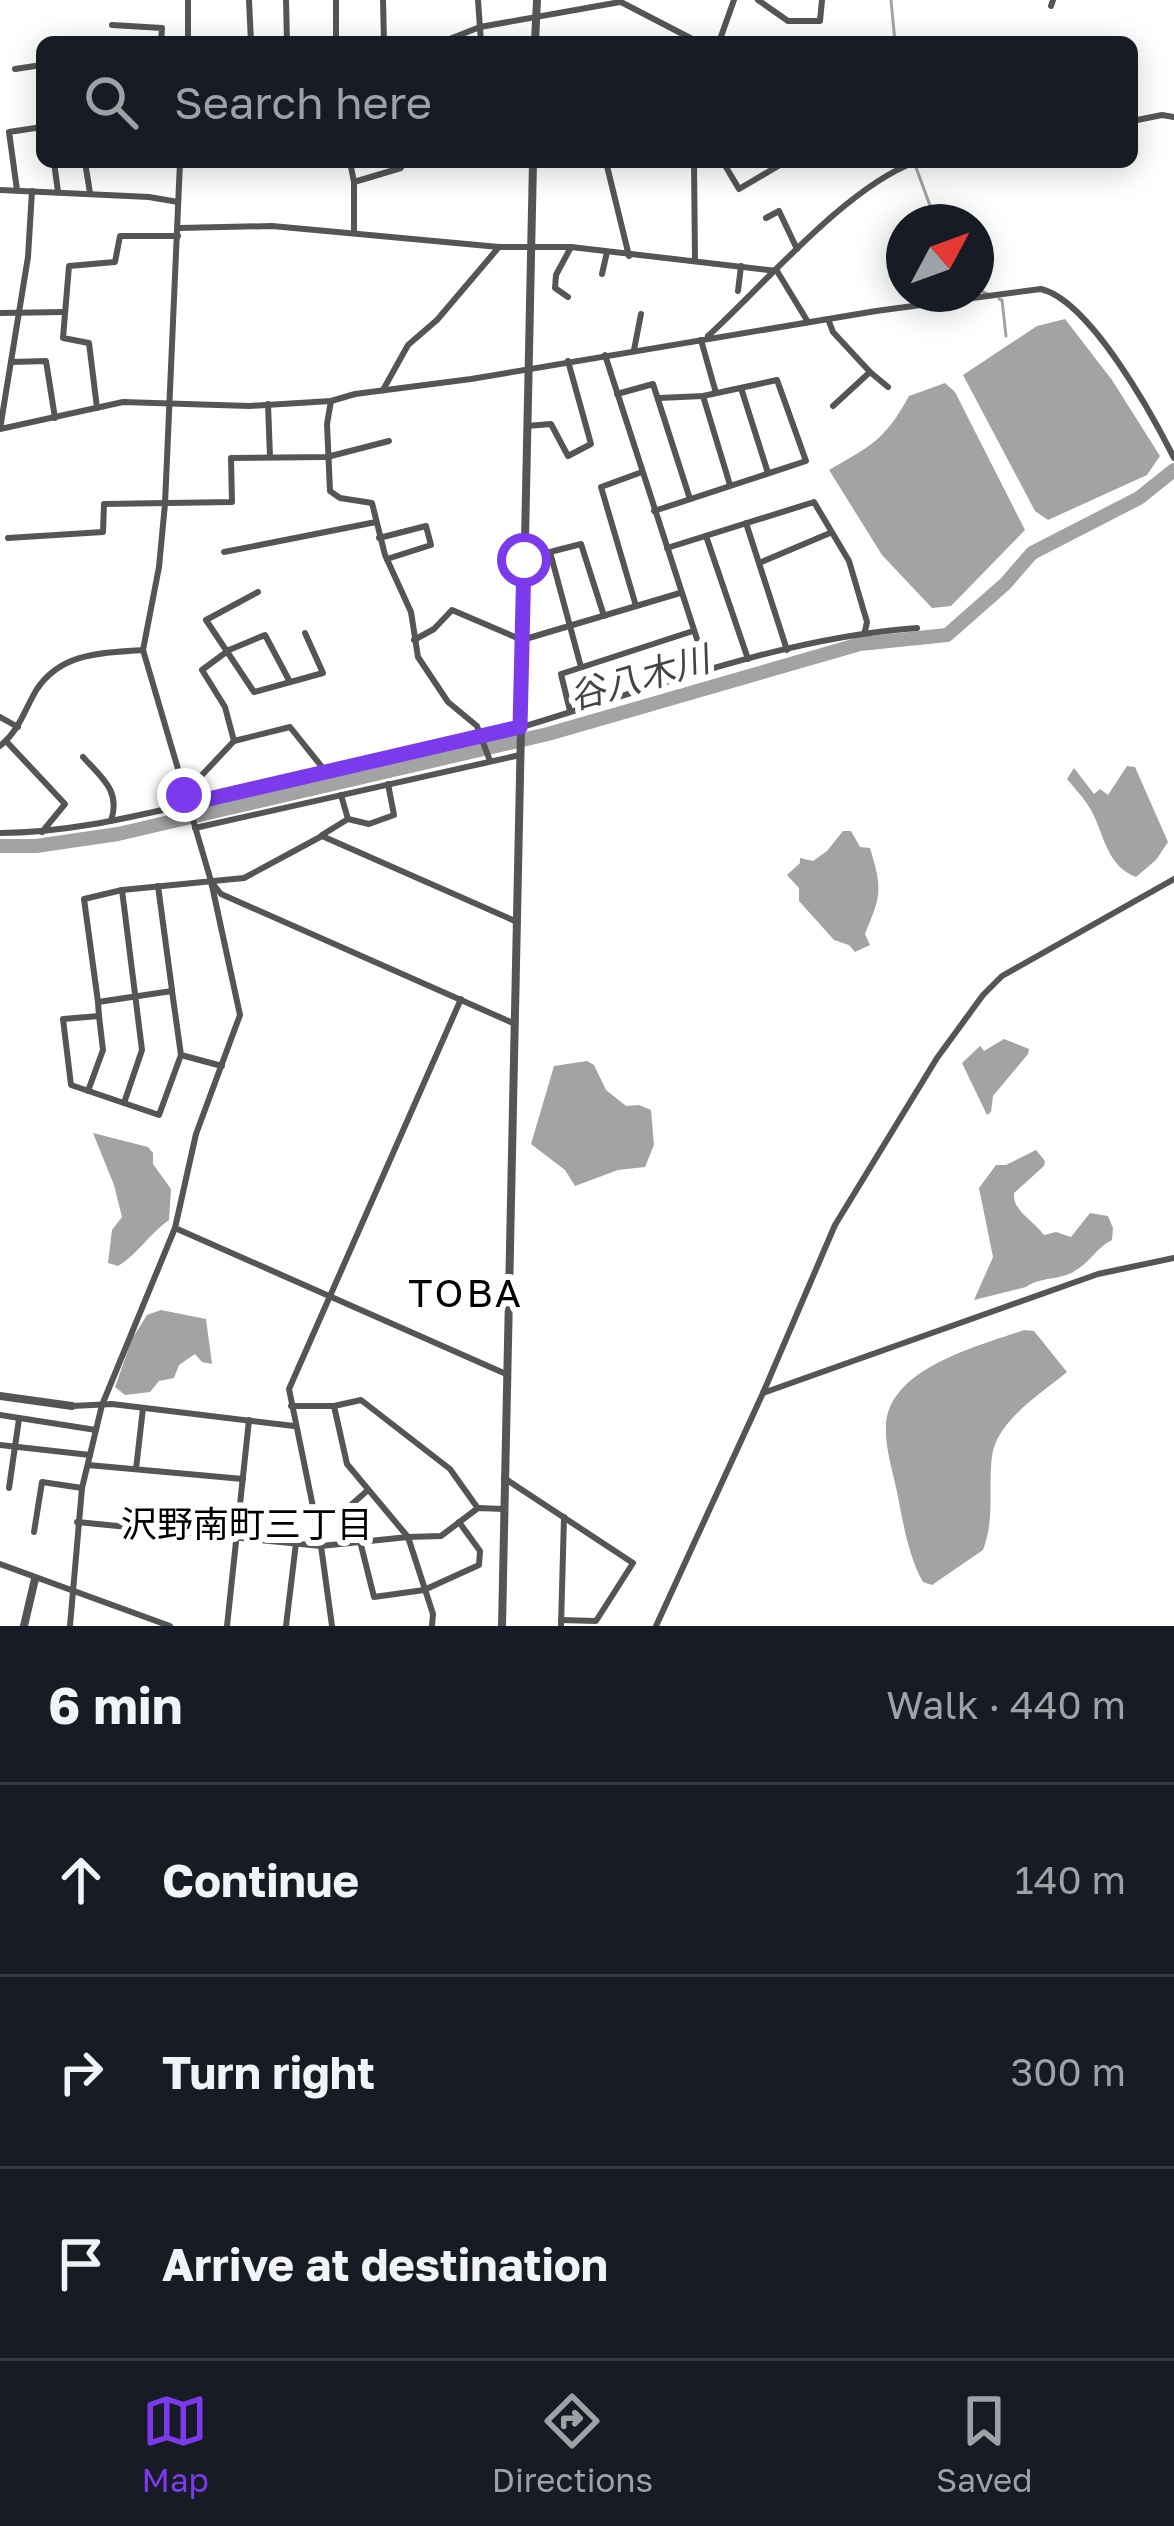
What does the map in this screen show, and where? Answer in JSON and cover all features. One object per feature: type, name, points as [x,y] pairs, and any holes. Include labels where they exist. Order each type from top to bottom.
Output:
[{"type":"street","points":[[188,0],[188,36]]},
{"type":"street","points":[[249,0],[251,36]]},
{"type":"street","points":[[286,0],[287,36]]},
{"type":"street","points":[[335,0],[336,36]]},
{"type":"street","points":[[383,0],[384,36]]},
{"type":"street","points":[[478,0],[481,36]]},
{"type":"street","points":[[535,36],[536,0]]},
{"type":"street","points":[[720,36],[734,0]]},
{"type":"street","points":[[758,0],[788,21],[820,21],[822,0]]},
{"type":"street","points":[[456,36],[480,26],[618,1],[686,36]]},
{"type":"street","points":[[112,25],[162,28],[161,36]]},
{"type":"street","points":[[15,68],[36,66]]},
{"type":"street","points":[[1138,120],[1174,117]]},
{"type":"street","points":[[17,190],[9,132],[36,128]]},
{"type":"street","points":[[55,168],[58,192]]},
{"type":"street","points":[[86,168],[90,194]]},
{"type":"street","points":[[70,1626],[77,1522],[102,1405],[175,1228],[196,1134],[240,1015],[211,881],[143,650],[160,567],[165,504],[181,168]]},
{"type":"street","points":[[351,168],[354,233]]},
{"type":"street","points":[[354,182],[401,168]]},
{"type":"street","points":[[502,1626],[533,168]]},
{"type":"street","points":[[608,168],[629,256]]},
{"type":"street","points":[[694,168],[695,260]]},
{"type":"street","points":[[727,168],[739,189],[775,168]]},
{"type":"street","points":[[703,339],[798,250],[874,186],[905,168]]},
{"type":"street","points":[[0,190],[178,202]]},
{"type":"street","points":[[32,190],[28,257],[0,429],[123,402],[331,401],[1006,291],[1048,290],[1070,305],[1111,355],[1146,404],[1173,455]]},
{"type":"street","points":[[766,218],[779,212],[798,250]]},
{"type":"street","points":[[97,408],[89,343],[63,338],[69,266],[116,262],[120,236],[272,226],[499,247],[571,247],[777,271]]},
{"type":"street","points":[[383,390],[408,345],[437,320],[499,247]]},
{"type":"street","points":[[568,297],[555,288],[556,275],[571,247]]},
{"type":"street","points":[[602,274],[607,252]]},
{"type":"street","points":[[738,291],[741,266]]},
{"type":"street","points":[[777,271],[808,322]]},
{"type":"street","points":[[0,313],[65,312]]},
{"type":"street","points":[[634,350],[641,314]]},
{"type":"street","points":[[828,319],[833,332],[888,387]]},
{"type":"street","points":[[703,339],[716,393]]},
{"type":"street","points":[[605,355],[708,673]]},
{"type":"street","points":[[526,426],[551,424],[568,456],[591,444],[568,361]]},
{"type":"street","points":[[11,362],[46,362],[55,418]]},
{"type":"street","points":[[832,406],[870,372]]},
{"type":"street","points":[[654,511],[806,461],[777,380],[703,396],[659,398]]},
{"type":"street","points":[[617,394],[653,384],[690,499]]},
{"type":"street","points":[[741,388],[768,473]]},
{"type":"street","points":[[703,396],[730,486]]},
{"type":"street","points":[[331,401],[330,491],[340,498],[372,503],[379,538],[411,612],[418,657],[448,702],[477,726],[490,760]]},
{"type":"street","points":[[268,404],[270,458]]},
{"type":"street","points":[[8,538],[104,532],[104,504],[232,502],[230,458],[327,457],[389,441]]},
{"type":"street","points":[[636,606],[602,487],[641,472]]},
{"type":"street","points":[[666,549],[814,502],[849,561],[867,622],[865,632]]},
{"type":"street","points":[[224,552],[376,522]]},
{"type":"street","points":[[746,523],[787,650]]},
{"type":"street","points":[[379,538],[426,526],[431,545],[388,559]]},
{"type":"street","points":[[759,563],[830,533]]},
{"type":"street","points":[[706,536],[748,659]]},
{"type":"street","points":[[581,667],[550,552],[581,544],[604,616]]},
{"type":"street","points":[[258,592],[206,620],[254,692],[323,673],[305,634]]},
{"type":"street","points":[[414,640],[434,629],[452,610],[522,640],[680,593]]},
{"type":"street","points":[[0,832],[41,833],[112,821],[186,800],[483,738],[748,659],[865,632],[917,628]]},
{"type":"street","points":[[570,712],[561,674],[693,632]]},
{"type":"street","points":[[234,741],[225,707],[202,670],[229,650],[266,634],[290,682]]},
{"type":"street","points":[[41,833],[65,804],[3,743],[19,727],[39,685],[68,661],[85,654],[143,650]]},
{"type":"street","points":[[0,717],[19,727]]},
{"type":"street","points":[[186,800],[190,784],[234,741],[290,727],[327,773]]},
{"type":"street","points":[[195,828],[520,754]]},
{"type":"street","points":[[83,757],[108,782],[117,805],[112,821]]},
{"type":"street","points":[[88,1091],[104,1050],[84,899],[122,890],[244,878],[348,819],[369,824],[394,815],[388,784]]},
{"type":"street","points":[[341,795],[348,819]]},
{"type":"street","points":[[322,836],[515,921]]},
{"type":"street","points":[[656,1626],[764,1393],[835,1225],[937,1058],[983,995],[1028,959],[1174,879]]},
{"type":"street","points":[[211,881],[221,894],[514,1023]]},
{"type":"street","points":[[99,1016],[63,1019],[71,1085],[159,1115],[181,1055],[158,886]]},
{"type":"street","points":[[122,890],[142,1050],[124,1103]]},
{"type":"street","points":[[98,1002],[172,991]]},
{"type":"street","points":[[332,1626],[289,1389],[461,999]]},
{"type":"street","points":[[181,1055],[222,1066]]},
{"type":"street","points":[[175,1228],[506,1374]]},
{"type":"street","points":[[764,1393],[1098,1274],[1174,1258]]},
{"type":"street","points":[[0,1396],[294,1426]]},
{"type":"street","points":[[291,1406],[334,1406],[361,1400],[450,1469],[478,1508]]},
{"type":"street","points":[[334,1406],[346,1464],[408,1538],[433,1614],[432,1626]]},
{"type":"street","points":[[136,1469],[143,1408]]},
{"type":"street","points":[[0,1415],[96,1430]]},
{"type":"street","points":[[8,1488],[19,1418]]},
{"type":"street","points":[[227,1626],[249,1420]]},
{"type":"street","points":[[0,1445],[136,1469],[243,1479]]},
{"type":"street","points":[[505,1478],[634,1562],[596,1621],[561,1623],[564,1517]]},
{"type":"street","points":[[34,1532],[42,1482],[82,1488]]},
{"type":"street","points":[[368,1490],[351,1505],[374,1597],[424,1590],[479,1565],[480,1551],[459,1522]]},
{"type":"street","points":[[77,1522],[321,1546],[441,1535],[478,1508],[504,1509]]},
{"type":"street","points":[[286,1626],[296,1544]]},
{"type":"street","points":[[0,1565],[170,1626]]},
{"type":"street","points":[[24,1626],[34,1579]]},
{"type":"shaded area","points":[[1065,319],[1112,380],[1160,456],[1147,475],[1048,520],[1035,511],[963,375],[1037,326]]},
{"type":"shaded area","points":[[945,383],[955,392],[1025,530],[951,606],[932,608],[882,555],[829,470],[876,440],[909,396]]},
{"type":"shaded area","points":[[1127,766],[1135,767],[1168,842],[1136,877],[1113,858],[1090,808],[1067,779],[1074,768],[1094,794],[1100,789],[1108,795]]},
{"type":"shaded area","points":[[843,831],[851,831],[860,847],[870,848],[878,884],[865,934],[870,945],[855,952],[834,940],[799,901],[799,888],[787,875],[800,858],[813,861],[827,851]]},
{"type":"shaded area","points":[[1004,1039],[1029,1049],[1028,1054],[993,1096],[987,1115],[962,1063],[980,1046],[984,1051]]},
{"type":"shaded area","points":[[587,1061],[594,1065],[606,1090],[626,1106],[651,1110],[654,1145],[645,1167],[618,1170],[575,1186],[565,1170],[531,1144],[554,1066]]},
{"type":"shaded area","points":[[93,1133],[148,1147],[153,1164],[171,1189],[169,1220],[118,1266],[108,1263],[112,1230],[122,1217]]},
{"type":"shaded area","points":[[1036,1150],[1044,1166],[1014,1193],[1020,1210],[1044,1235],[1056,1232],[1071,1237],[1090,1213],[1108,1216],[1112,1240],[1068,1275],[974,1300],[993,1257],[979,1188],[996,1165]]},
{"type":"shaded area","points":[[161,1310],[206,1319],[212,1364],[195,1354],[179,1365],[174,1378],[159,1381],[150,1392],[125,1395],[115,1387],[132,1339],[147,1315]]},
{"type":"shaded area","points":[[1024,1330],[1034,1331],[1067,1372],[1022,1409],[996,1443],[983,1550],[932,1585],[923,1582],[913,1561],[888,1452],[890,1407],[902,1389],[939,1362]]},
{"type":"waterway","points":[[891,0],[894,36]]},
{"type":"waterway","points":[[916,168],[929,204]]},
{"type":"waterway","points":[[999,299],[1006,336]]},
{"type":"waterway","name":"谷八木川","points":[[0,846],[36,846],[118,834],[548,734],[860,644],[947,635],[1032,553],[1139,498],[1174,470]]},
{"type":"district","name":"TOBA","points":[[466,1292]]},
{"type":"district","name":"沢野南町三丁目","points":[[247,1523]]},
{"type":"route","points":[[184,795],[187,804],[520,727],[524,560]]}]
